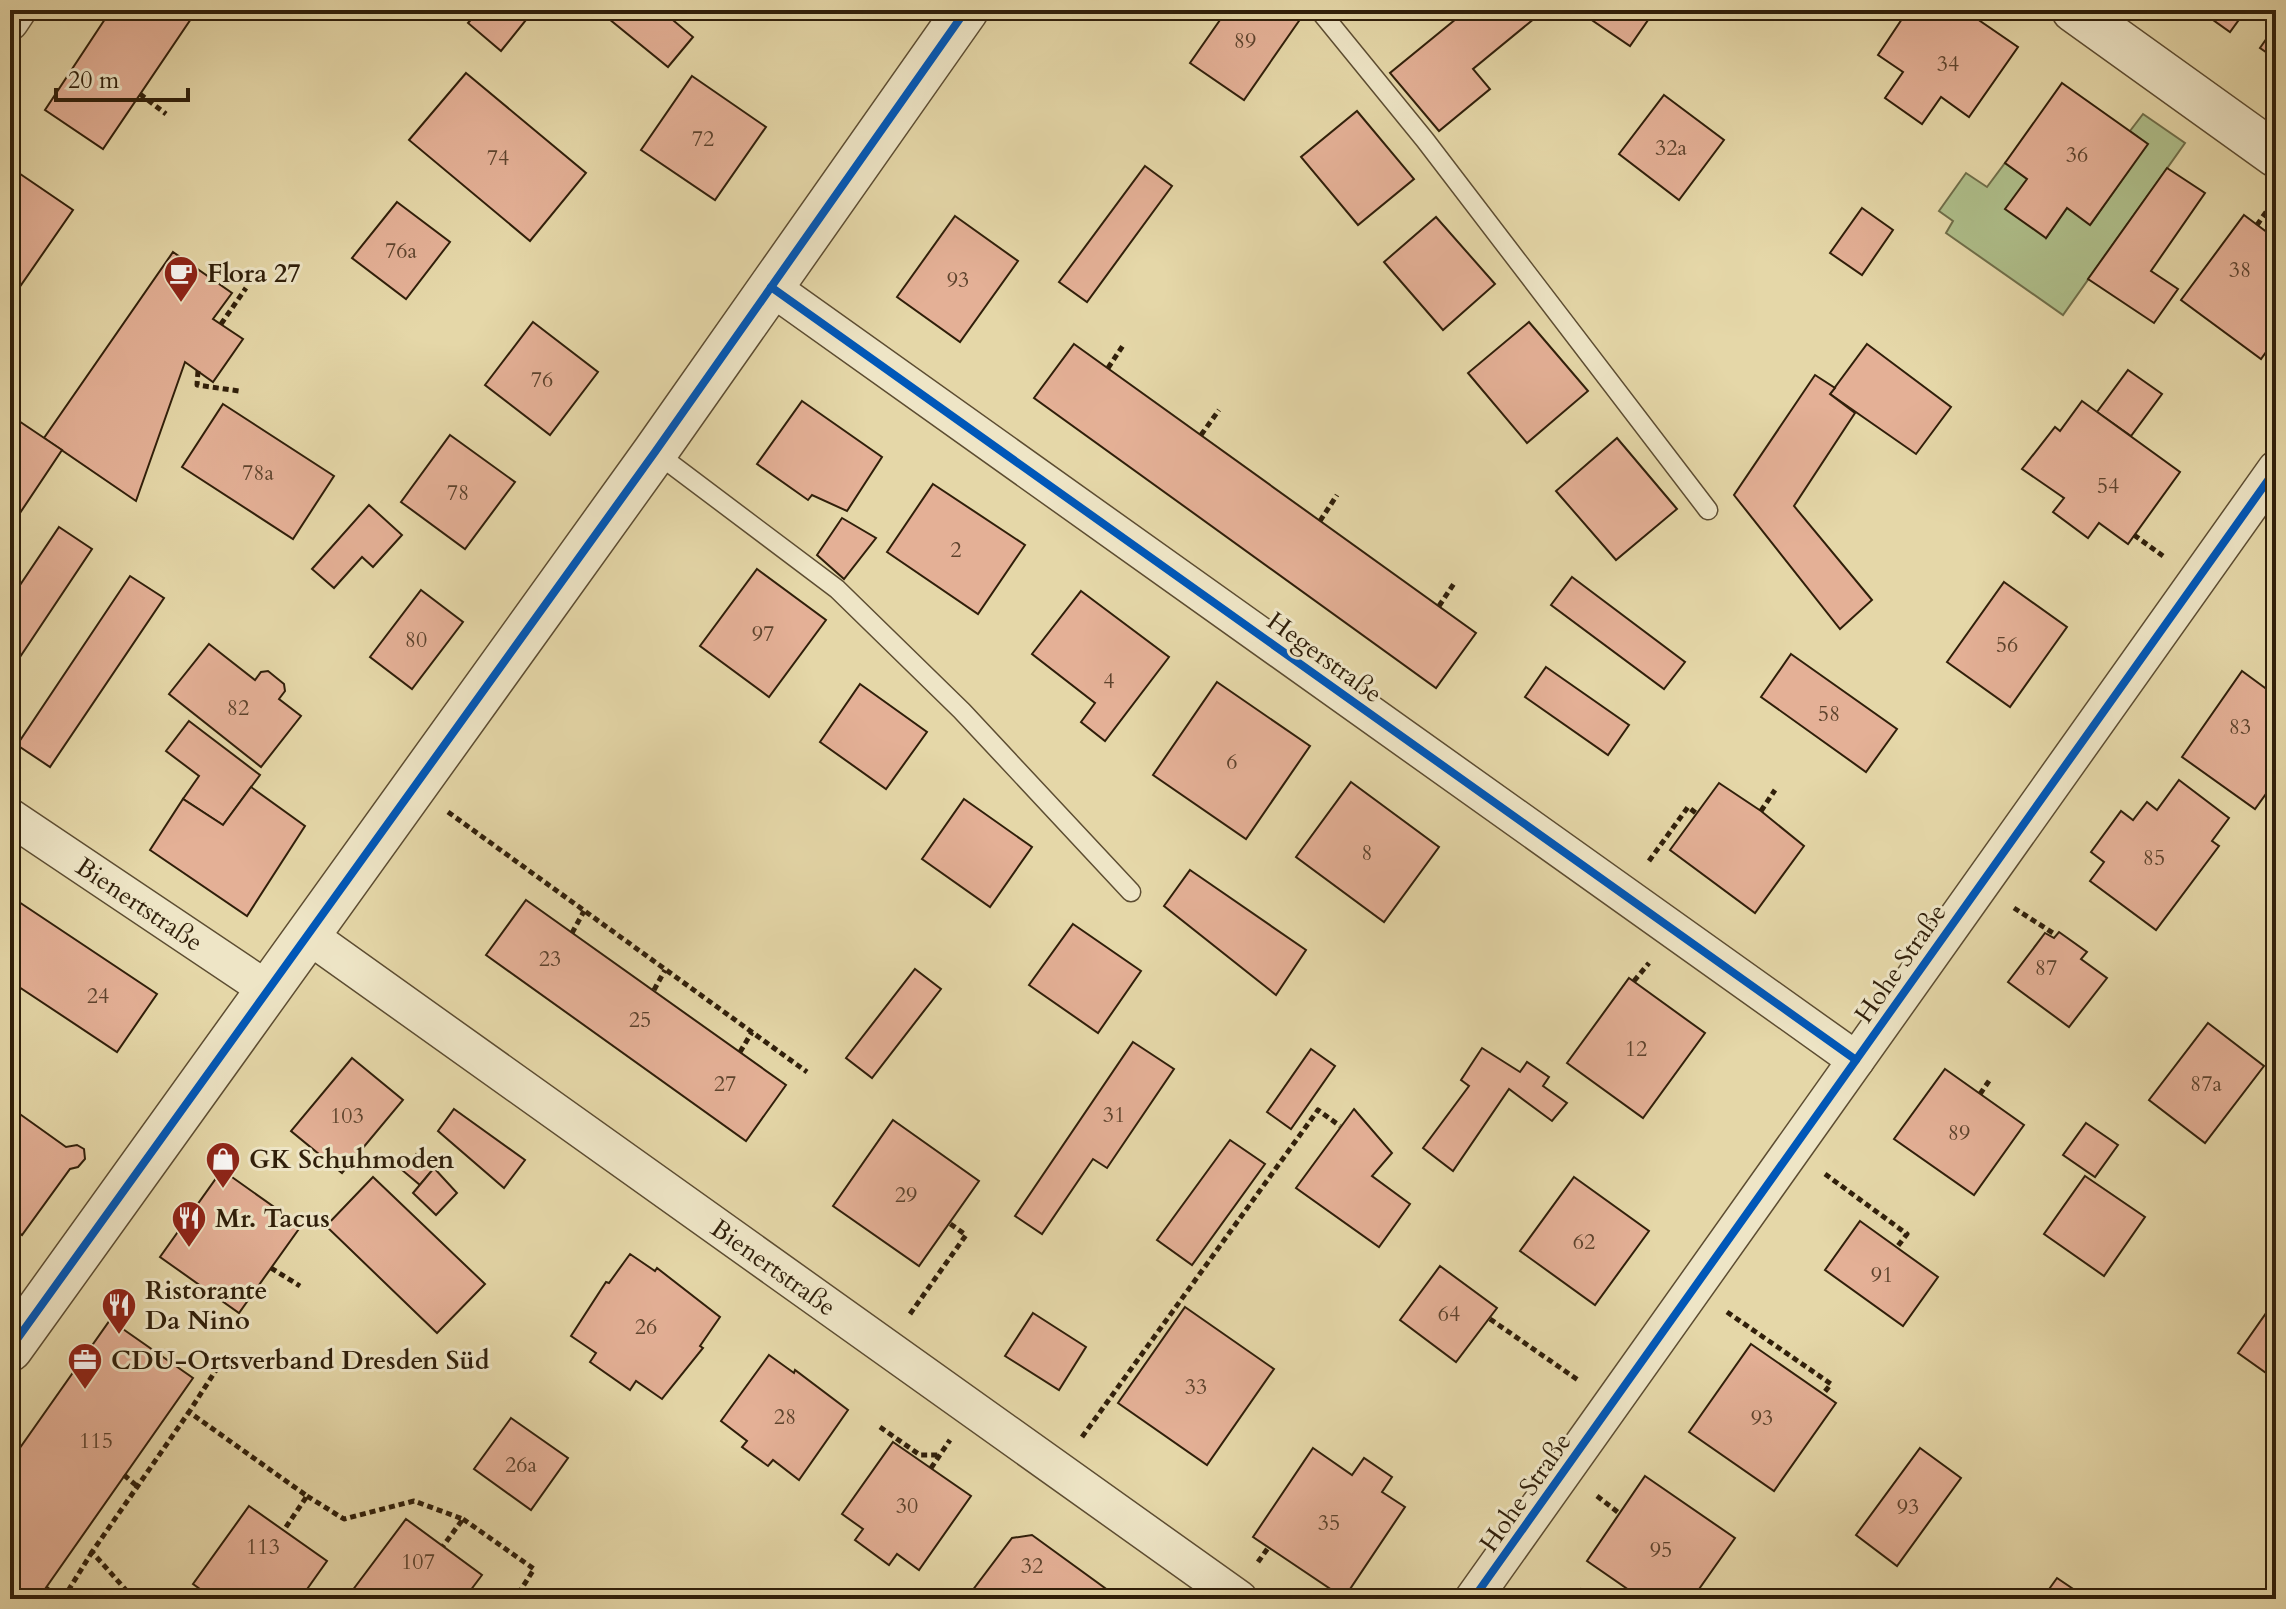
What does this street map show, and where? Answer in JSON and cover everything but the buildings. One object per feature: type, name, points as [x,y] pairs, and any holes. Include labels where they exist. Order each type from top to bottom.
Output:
[{"type":"street","points":[[10,22],[18,10]]},
{"type":"street","points":[[10,1349],[655,452],[966,10]]},
{"type":"street","points":[[2074,10],[2276,155]]},
{"type":"street","name":"Hegerstraße","points":[[771,287],[1856,1060]]},
{"type":"street","name":"Hohe Straße","points":[[1473,1599],[2276,469]]},
{"type":"street","name":"Bienertstraße","points":[[10,817],[268,990]]},
{"type":"street","name":"Bienertstraße","points":[[308,935],[1239,1599]]},
{"type":"lane","points":[[1319,10],[1425,140],[1708,510]]},
{"type":"lane","points":[[655,452],[837,589],[962,711],[1131,892]]},
{"type":"path","points":[[224,10],[233,17]]},
{"type":"path","points":[[140,94],[166,114]]},
{"type":"path","points":[[2257,225],[2276,198]]},
{"type":"path","points":[[221,324],[246,288]]},
{"type":"path","points":[[1108,368],[1124,344]]},
{"type":"path","points":[[198,371],[197,385],[239,391]]},
{"type":"path","points":[[1201,435],[1219,410]]},
{"type":"path","points":[[1320,521],[1337,495]]},
{"type":"path","points":[[1439,606],[1455,582]]},
{"type":"path","points":[[1761,811],[1775,790]]},
{"type":"path","points":[[1625,895],[1688,807],[1696,813]]},
{"type":"path","points":[[444,809],[807,1072]]},
{"type":"path","points":[[1980,885],[2056,935]]},
{"type":"path","points":[[572,933],[584,911]]},
{"type":"path","points":[[654,990],[665,970]]},
{"type":"path","points":[[740,1052],[752,1032]]},
{"type":"path","points":[[1980,1094],[1991,1078]]},
{"type":"path","points":[[1059,1471],[1153,1345],[1318,1110],[1340,1126]]},
{"type":"path","points":[[1792,1150],[1907,1234],[1897,1247]]},
{"type":"path","points":[[886,1347],[966,1235],[949,1223]]},
{"type":"path","points":[[271,1268],[300,1286]]},
{"type":"path","points":[[1693,1289],[1831,1384],[1823,1394]]},
{"type":"path","points":[[1490,1319],[1612,1403]]},
{"type":"path","points":[[46,1588],[61,1599],[218,1367]]},
{"type":"path","points":[[189,1412],[344,1519],[414,1501],[463,1519],[534,1569],[515,1599]]},
{"type":"path","points":[[880,1427],[920,1455],[940,1455]]},
{"type":"path","points":[[931,1468],[953,1435]]},
{"type":"path","points":[[124,1475],[138,1487]]},
{"type":"path","points":[[284,1530],[307,1496]]},
{"type":"path","points":[[443,1546],[463,1519]]},
{"type":"path","points":[[92,1552],[134,1599]]},
{"type":"green space","points":[[2143,114],[2185,143],[2063,315],[1946,233],[1953,221],[1939,211],[1966,173],[1987,187],[2005,163],[2027,179],[2046,238],[2067,208],[2091,224],[2147,144],[2130,131]]},
{"type":"cycle path","points":[[10,1349],[655,452],[966,10]]},
{"type":"cycle path","points":[[771,287],[1856,1060]]},
{"type":"cycle path","points":[[1473,1599],[2276,469]]},
{"type":"place","name":"Flora 27","points":[[181,304]]},
{"type":"place","name":"GK Schuhmoden","points":[[223,1190]]},
{"type":"place","name":"Mr. Tacus","points":[[189,1249]]},
{"type":"place","name":"Ristorante Da Nino","points":[[119,1336]]},
{"type":"place","name":"CDU-Ortsverband Dresden Süd","points":[[85,1391]]}]
